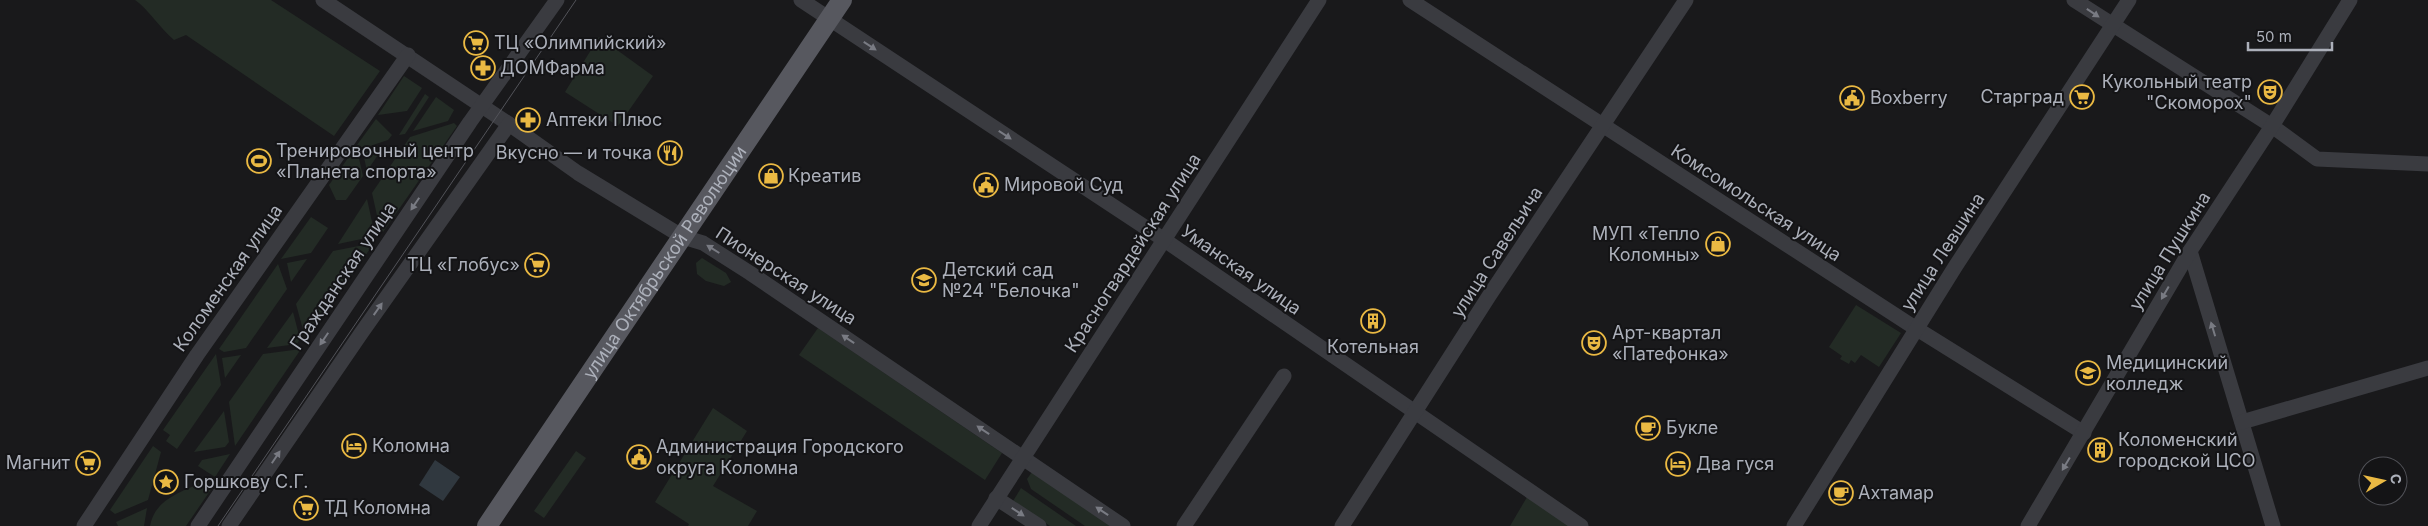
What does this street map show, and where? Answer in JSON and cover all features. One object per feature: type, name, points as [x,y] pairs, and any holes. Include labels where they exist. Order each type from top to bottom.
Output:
[{"type":"main road","name":"улица Октябрьской Революции","points":[[487,526],[842,0]]},
{"type":"street","name":"Пионерская улица","points":[[323,0],[408,55],[578,174],[683,237],[703,243],[750,273],[1123,526]]},
{"type":"street","name":"Гражданская улица","points":[[198,526],[482,106],[557,0]]},
{"type":"street","name":"Уманская улица","points":[[801,0],[1164,239],[1414,413],[1581,526]]},
{"type":"street","name":"Красногвардейская улица","points":[[978,526],[1320,0]]},
{"type":"street","name":"Комсомольская улица","points":[[1410,0],[1916,328],[2084,433]]},
{"type":"street","name":"улица Савельича","points":[[1342,526],[1414,413],[1686,0]]},
{"type":"street","points":[[2074,0],[2112,26],[2272,126],[2317,159],[2428,164]]},
{"type":"street","name":"улица Левшина","points":[[1794,526],[1916,328],[2129,0]]},
{"type":"street","name":"улица Пушкина","points":[[2028,526],[2190,251],[2272,126],[2350,0]]},
{"type":"street","name":"Коломенская улица","points":[[84,526],[197,355],[408,55]]},
{"type":"street","points":[[229,526],[356,340],[509,124]]},
{"type":"street","points":[[2190,251],[2273,526]]},
{"type":"street","points":[[2242,422],[2428,368]]},
{"type":"street","points":[[1184,526],[1284,376]]},
{"type":"street","points":[[996,498],[1039,526]]},
{"type":"shaded area","points":[[135,0],[271,0],[380,71],[334,136],[186,35],[174,40],[145,8]]},
{"type":"shaded area","points":[[599,37],[653,76],[618,126],[565,92]]},
{"type":"shaded area","points":[[404,76],[422,88],[407,111],[378,115]]},
{"type":"shaded area","points":[[425,94],[429,97],[405,134],[399,135]]},
{"type":"shaded area","points":[[436,97],[454,110],[448,121],[413,131]]},
{"type":"shaded area","points":[[376,119],[392,135],[388,140],[361,149],[357,145]]},
{"type":"shaded area","points":[[454,123],[457,126],[383,232],[380,229],[372,193],[410,137]]},
{"type":"shaded area","points":[[384,146],[367,171],[363,153]]},
{"type":"shaded area","points":[[353,151],[358,154],[363,176],[346,200],[336,200],[329,185]]},
{"type":"shaded area","points":[[367,199],[374,231],[371,237],[338,244]]},
{"type":"shaded area","points":[[311,217],[328,228],[311,253],[281,259]]},
{"type":"shaded area","points":[[374,243],[306,341],[296,304],[333,251]]},
{"type":"shaded area","points":[[702,258],[726,273],[731,282],[724,286],[706,281],[697,274],[696,263]]},
{"type":"shaded area","points":[[307,259],[291,282],[287,263]]},
{"type":"shaded area","points":[[278,264],[287,289],[246,348],[224,352],[219,349]]},
{"type":"shaded area","points":[[1856,305],[1901,333],[1879,367],[1861,355],[1855,363],[1851,360],[1849,364],[1840,359],[1842,356],[1829,347]]},
{"type":"shaded area","points":[[293,312],[300,339],[297,344],[267,348]]},
{"type":"shaded area","points":[[818,328],[1002,453],[985,480],[799,355]]},
{"type":"shaded area","points":[[301,349],[235,446],[229,402],[263,354]]},
{"type":"shaded area","points":[[216,354],[221,385],[177,449],[166,441],[170,435],[163,430]]},
{"type":"shaded area","points":[[241,355],[225,378],[222,358]]},
{"type":"shaded area","points":[[713,408],[747,431],[713,486],[757,511],[748,526],[688,526],[689,524],[655,502]]},
{"type":"shaded area","points":[[224,411],[229,442],[225,447],[194,452]]},
{"type":"shaded area","points":[[153,446],[161,452],[148,500],[115,514],[110,510]]},
{"type":"shaded area","points":[[576,451],[586,458],[544,518],[534,511]]},
{"type":"shaded area","points":[[230,454],[215,477],[198,466],[202,460]]},
{"type":"shaded area","points":[[435,460],[460,477],[443,501],[419,485]]},
{"type":"shaded area","points":[[1032,472],[1113,526],[1085,526],[1031,489],[1027,479]]},
{"type":"shaded area","points":[[202,482],[212,488],[186,526],[150,526],[157,509],[163,503]]},
{"type":"shaded area","points":[[1021,488],[1076,526],[1050,526],[1013,501]]},
{"type":"shaded area","points":[[1530,492],[1581,526],[1510,526]]},
{"type":"shaded area","points":[[147,508],[144,526],[118,526],[116,522]]},
{"type":"tram line","points":[[218,526],[576,0]]},
{"type":"place","name":"ТЦ «Олимпийский»","points":[[476,43]]},
{"type":"place","name":"ДОМФарма","points":[[483,68]]},
{"type":"place","name":"Кукольный театр \"Скоморох\"","points":[[2270,92]]},
{"type":"place","name":"Старград","points":[[2082,97]]},
{"type":"place","name":"Boxberry","points":[[1852,98]]},
{"type":"place","name":"Аптеки Плюс","points":[[528,120]]},
{"type":"place","name":"Вкусно — и точка","points":[[670,153]]},
{"type":"place","name":"Тренировочный центр «Планета спорта»","points":[[259,161]]},
{"type":"place","name":"Креатив","points":[[771,176]]},
{"type":"place","name":"Мировой Суд","points":[[986,185]]},
{"type":"place","name":"МУП «Тепло Коломны»","points":[[1718,244]]},
{"type":"place","name":"ТЦ «Глобус»","points":[[537,265]]},
{"type":"place","name":"Детский сад №24 \"Белочка\"","points":[[924,280]]},
{"type":"place","name":"Котельная","points":[[1373,321]]},
{"type":"place","name":"Арт-квартал «Патефонка»","points":[[1594,343]]},
{"type":"place","name":"Медицинский колледж","points":[[2088,373]]},
{"type":"place","name":"Букле","points":[[1648,428]]},
{"type":"place","name":"Коломна","points":[[354,446]]},
{"type":"place","name":"Коломенский городской ЦСО","points":[[2100,450]]},
{"type":"place","name":"Администрация Городского округа Коломна","points":[[639,457]]},
{"type":"place","name":"Магнит","points":[[88,463]]},
{"type":"place","name":"Два гуся","points":[[1678,464]]},
{"type":"place","name":"Горшкову С.Г.","points":[[166,482]]},
{"type":"place","name":"Ахтамар","points":[[1841,493]]},
{"type":"place","name":"ТД Коломна","points":[[306,508]]}]
